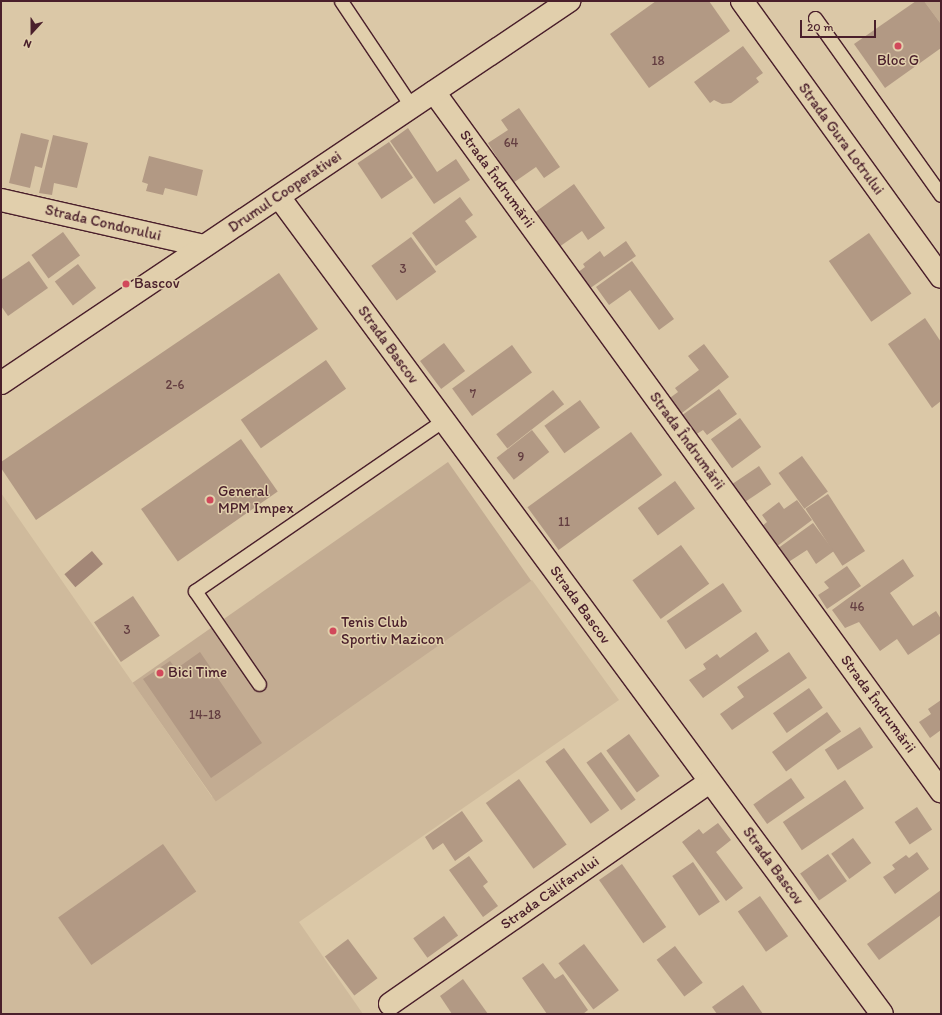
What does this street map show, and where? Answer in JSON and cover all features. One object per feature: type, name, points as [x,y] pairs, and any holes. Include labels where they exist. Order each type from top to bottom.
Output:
[{"type":"street","name":"Drumul Cooperativei","points":[[1,383],[570,1]]},
{"type":"street","name":"Strada Gura Lotrului","points":[[742,1],[941,277]]},
{"type":"street","name":"Strada Îndrumării","points":[[434,92],[941,791]]},
{"type":"street","name":"Strada Bascov","points":[[279,197],[882,1014]]},
{"type":"street","name":"Strada Condorului","points":[[1,200],[204,246]]},
{"type":"street","name":"Strada Călifarului","points":[[390,1004],[710,782]]},
{"type":"lane","points":[[341,1],[412,107]]},
{"type":"lane","points":[[815,18],[941,195]]},
{"type":"lane","points":[[259,684],[195,591],[444,420]]},
{"type":"shaded area","points":[[924,1],[941,1],[941,24]]},
{"type":"shaded area","name":"Tenis Club Sportiv Mazicon","points":[[448,462],[531,581],[216,802],[133,683]]},
{"type":"shaded area","points":[[1,493],[212,797],[532,580],[619,700],[299,922],[363,1014],[1,1014]]},
{"type":"shaded area","points":[[92,551],[103,564],[75,587],[64,574]]},
{"type":"building","points":[[656,1],[709,1],[730,31],[649,88],[610,34]]},
{"type":"building","name":"Bloc G","points":[[916,1],[924,1],[941,24],[941,48],[885,88],[854,44]]},
{"type":"building","points":[[743,46],[763,73],[756,78],[759,82],[731,103],[722,104],[714,100],[710,103],[694,82]]},
{"type":"building","points":[[519,108],[560,167],[544,178],[536,167],[513,183],[488,143],[508,130],[501,120]]},
{"type":"building","points":[[408,128],[437,172],[456,159],[470,180],[434,204],[390,141]]},
{"type":"building","points":[[21,133],[49,140],[42,168],[35,166],[30,188],[9,183]]},
{"type":"building","points":[[53,135],[88,143],[77,188],[54,183],[52,195],[39,193]]},
{"type":"building","points":[[389,142],[413,178],[382,199],[357,163]]},
{"type":"building","points":[[149,156],[203,170],[197,196],[165,188],[163,195],[146,191],[148,184],[142,182]]},
{"type":"building","points":[[574,184],[605,228],[588,240],[582,231],[559,247],[534,213]]},
{"type":"building","points":[[460,197],[473,215],[465,221],[477,237],[436,266],[412,233]]},
{"type":"building","points":[[63,232],[80,255],[48,278],[31,255]]},
{"type":"building","points":[[869,233],[911,294],[871,322],[829,261]]},
{"type":"building","points":[[411,237],[436,272],[397,301],[371,266]]},
{"type":"building","points":[[626,241],[636,256],[589,289],[577,273],[585,267],[583,264],[600,251],[604,257]]},
{"type":"building","points":[[29,261],[48,288],[8,316],[1,306],[1,280]]},
{"type":"building","points":[[632,261],[674,319],[659,330],[630,290],[609,305],[596,287]]},
{"type":"building","points":[[78,264],[96,288],[73,305],[55,281]]},
{"type":"building","points":[[279,273],[318,329],[36,520],[1,468],[1,462]]},
{"type":"building","points":[[925,318],[941,342],[941,401],[932,408],[888,344]]},
{"type":"building","points":[[444,343],[465,371],[441,389],[420,361]]},
{"type":"building","points":[[704,344],[729,377],[678,416],[667,400],[678,392],[675,388],[699,370],[688,356]]},
{"type":"building","points":[[512,345],[532,373],[472,416],[452,388]]},
{"type":"building","points":[[326,360],[346,389],[261,448],[241,420]]},
{"type":"building","points":[[719,389],[737,414],[707,435],[703,430],[692,437],[678,418]]},
{"type":"building","points":[[553,390],[564,404],[507,449],[496,434]]},
{"type":"building","points":[[580,400],[600,428],[564,453],[544,426]]},
{"type":"building","points":[[740,418],[761,447],[732,468],[711,439]]},
{"type":"building","points":[[532,430],[549,452],[514,480],[497,458]]},
{"type":"building","points":[[631,432],[662,475],[559,550],[527,507]]},
{"type":"building","name":"General MPM Impex","points":[[241,439],[278,491],[178,561],[141,509]]},
{"type":"building","points":[[802,456],[828,492],[804,509],[779,473]]},
{"type":"building","points":[[759,466],[771,484],[743,503],[731,485]]},
{"type":"building","points":[[675,481],[695,509],[658,536],[638,508]]},
{"type":"building","points":[[828,494],[865,551],[842,566],[805,509]]},
{"type":"building","points":[[797,500],[812,520],[776,547],[761,527],[767,522],[762,515],[779,502],[784,509]]},
{"type":"building","points":[[813,523],[834,551],[816,564],[807,550],[787,563],[777,549]]},
{"type":"building","points":[[681,545],[709,584],[661,619],[632,580]]},
{"type":"building","points":[[903,559],[914,576],[890,593],[913,626],[936,611],[941,619],[941,633],[908,655],[897,639],[880,651],[859,622],[845,628],[832,610]]},
{"type":"building","points":[[847,566],[861,586],[827,609],[818,595],[829,588],[824,582]]},
{"type":"building","points":[[723,583],[742,611],[686,649],[667,621]]},
{"type":"building","points":[[133,596],[160,636],[121,662],[94,622]]},
{"type":"building","points":[[756,632],[769,651],[703,698],[689,680],[706,669],[703,664],[717,654],[720,658]]},
{"type":"building","points":[[200,652],[262,743],[211,778],[143,679],[170,661],[176,669]]},
{"type":"building","points":[[789,652],[807,678],[732,730],[720,714],[744,697],[737,687]]},
{"type":"building","points":[[809,688],[823,708],[787,733],[773,713]]},
{"type":"building","points":[[941,700],[941,730],[930,738],[919,722],[931,714],[928,709]]},
{"type":"building","points":[[827,712],[841,731],[786,771],[772,752]]},
{"type":"building","points":[[860,727],[873,747],[838,770],[825,750]]},
{"type":"building","points":[[629,734],[660,776],[637,793],[606,750]]},
{"type":"building","points":[[564,748],[609,810],[591,824],[545,762]]},
{"type":"building","points":[[601,752],[636,800],[621,810],[586,763]]},
{"type":"building","points":[[791,778],[805,798],[767,824],[753,804]]},
{"type":"building","points":[[519,779],[567,845],[533,869],[486,803]]},
{"type":"building","points":[[845,780],[864,808],[802,850],[783,822]]},
{"type":"building","points":[[917,807],[932,829],[910,844],[895,822]]},
{"type":"building","points":[[462,811],[483,841],[455,861],[443,843],[433,850],[425,837]]},
{"type":"building","points":[[718,823],[731,840],[716,852],[743,888],[726,901],[682,842],[699,829],[703,834]]},
{"type":"building","points":[[853,838],[871,863],[849,879],[831,854]]},
{"type":"building","points":[[163,844],[196,892],[91,965],[58,917]]},
{"type":"building","points":[[917,852],[929,869],[895,894],[883,877],[895,869],[892,865],[906,855],[909,858]]},
{"type":"building","points":[[828,854],[847,881],[819,901],[800,874]]},
{"type":"building","points":[[469,856],[488,882],[483,886],[498,906],[483,917],[449,870]]},
{"type":"building","points":[[693,862],[720,902],[699,916],[672,876]]},
{"type":"building","points":[[622,864],[666,927],[643,943],[599,880]]},
{"type":"building","points":[[941,890],[941,915],[879,960],[867,944]]},
{"type":"building","points":[[760,896],[788,936],[766,952],[738,911]]},
{"type":"building","points":[[444,916],[458,935],[427,958],[413,938]]},
{"type":"building","points":[[348,939],[377,978],[354,996],[325,956]]},
{"type":"building","points":[[584,944],[619,990],[593,1010],[558,963]]},
{"type":"building","points":[[675,946],[703,983],[684,997],[657,960]]},
{"type":"building","points":[[543,963],[555,979],[563,974],[588,1010],[583,1014],[547,1014],[522,978]]},
{"type":"building","points":[[463,979],[488,1014],[452,1014],[440,996]]},
{"type":"building","points":[[743,985],[763,1014],[717,1014],[712,1007]]},
{"type":"place","name":"Bloc G","points":[[898,46]]},
{"type":"place","name":"Bascov","points":[[126,284]]},
{"type":"place","name":"General MPM Impex","points":[[210,500]]},
{"type":"place","name":"Tenis Club Sportiv Mazicon","points":[[333,631]]},
{"type":"place","name":"Bici Time","points":[[160,673]]}]
